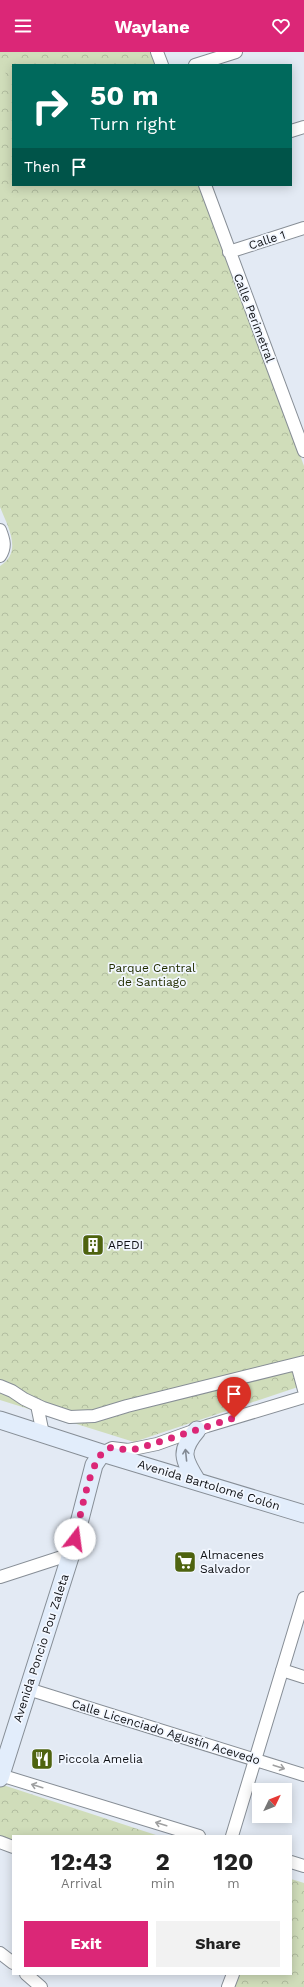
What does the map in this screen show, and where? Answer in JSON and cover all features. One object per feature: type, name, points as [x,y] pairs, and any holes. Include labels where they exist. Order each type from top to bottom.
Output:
[{"type":"main road","name":"Avenida Bartolomé Colón","points":[[0,1420],[102,1453],[304,1514]]},
{"type":"main road","points":[[197,1430],[185,1447],[185,1458],[197,1481]]},
{"type":"main road","name":"Avenida Poncio Pou Zaleta","points":[[0,1776],[71,1554],[94,1465],[102,1453]]},
{"type":"street","points":[[157,52],[162,64]]},
{"type":"street","points":[[199,64],[234,52]]},
{"type":"street","points":[[292,131],[304,126]]},
{"type":"street","name":"Calle Perimetral","points":[[205,186],[304,451]]},
{"type":"street","name":"Calle 1","points":[[229,252],[304,228]]},
{"type":"street","points":[[0,530],[4,541],[1,554]]},
{"type":"street","points":[[6,1388],[37,1405],[70,1417],[94,1416],[128,1406],[300,1363],[304,1390]]},
{"type":"street","points":[[102,1453],[112,1448],[128,1450],[143,1447],[304,1397]]},
{"type":"street","points":[[37,1405],[43,1434]]},
{"type":"street","points":[[0,1577],[71,1554]]},
{"type":"street","points":[[232,1835],[304,1598]]},
{"type":"street","points":[[282,1670],[304,1677]]},
{"type":"street","name":"Calle Licenciado Agustín Acevedo","points":[[28,1689],[304,1775]]},
{"type":"street","points":[[0,1776],[195,1835]]},
{"type":"street","points":[[0,1842],[12,1848]]},
{"type":"street","points":[[292,1862],[304,1866]]},
{"type":"street","points":[[0,1953],[12,1963]]},
{"type":"street","points":[[27,1975],[41,1987]]},
{"type":"street","points":[[228,1987],[232,1975]]},
{"type":"green space","name":"Parque Central de Santiago","points":[[0,52],[153,52],[158,64],[12,64],[12,186],[201,186],[304,466],[304,1385],[134,1442],[0,1400],[0,566],[11,554],[12,539],[0,507]]},
{"type":"green space","points":[[0,55],[9,84],[0,87]]},
{"type":"green space","points":[[0,1784],[156,1835],[12,1835],[12,1853],[0,1848]]},
{"type":"green space","points":[[292,1879],[304,1883],[304,1987],[228,1987],[232,1975],[292,1975]]},
{"type":"place","name":"APEDI","points":[[93,1245]]},
{"type":"place","name":"Almacenes Salvador","points":[[185,1562]]},
{"type":"place","name":"Piccola Amelia","points":[[42,1759]]},
{"type":"route","points":[[75,1539],[94,1465],[102,1453],[107,1449],[114,1448],[128,1450],[157,1444],[234,1418]]}]
